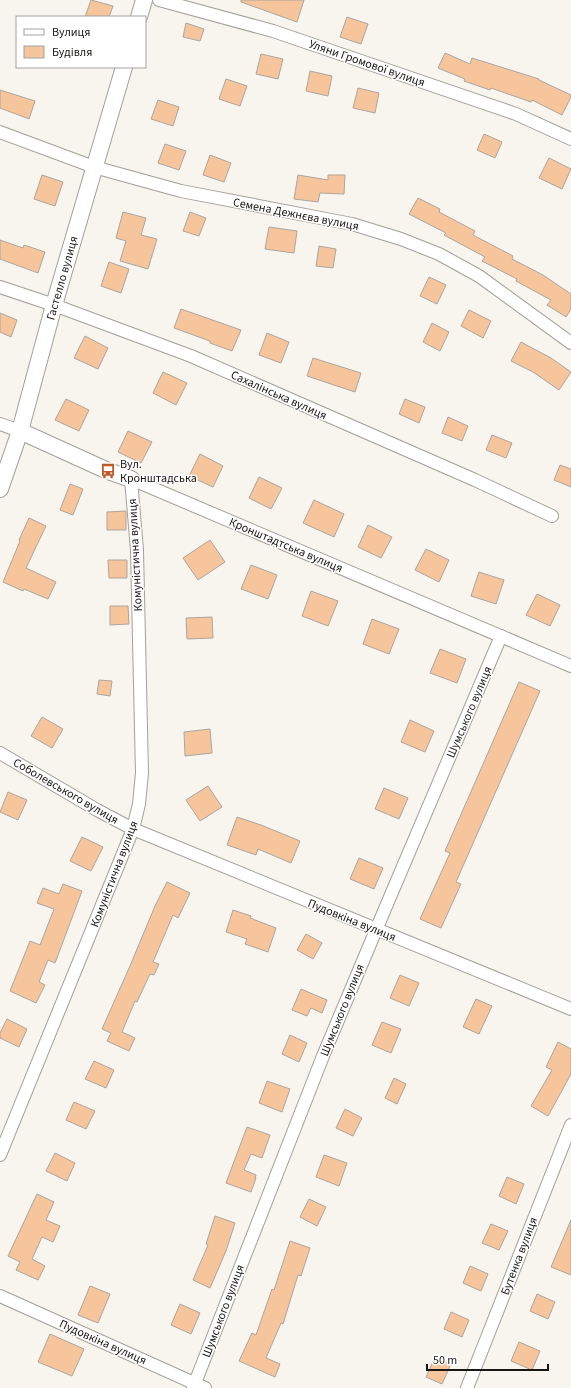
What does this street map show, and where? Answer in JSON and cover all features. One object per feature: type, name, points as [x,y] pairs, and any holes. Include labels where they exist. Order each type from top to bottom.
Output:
[{"type":"street","points":[[139,16],[144,0]]},
{"type":"street","name":"Уляни Громової вулиця","points":[[159,0],[280,34],[516,114],[571,140]]},
{"type":"street","name":"Гастелло вулиця","points":[[0,489],[20,431],[54,304],[124,68]]},
{"type":"street","name":"Семена Дежнєва вулиця","points":[[0,132],[94,167],[181,191],[352,224],[402,239],[439,254],[479,276],[571,343]]},
{"type":"street","name":"Сахалінська вулиця","points":[[0,287],[54,304],[191,356],[475,480],[552,516]]},
{"type":"street","name":"Кронштадтська вулиця","points":[[0,424],[20,431],[108,471],[571,666]]},
{"type":"street","name":"Комуністична вулиця","points":[[0,1155],[133,829],[139,804],[142,773],[137,550],[130,479]]},
{"type":"street","name":"Шумського вулиця","points":[[197,1386],[323,1056],[501,636]]},
{"type":"street","name":"Соболевського вулиця","points":[[0,753],[90,806],[133,829]]},
{"type":"street","name":"Пудовкіна вулиця","points":[[133,829],[571,1009]]},
{"type":"street","name":"Бутенка вулиця","points":[[467,1388],[571,1125]]},
{"type":"street","name":"Пудовкіна вулиця","points":[[0,1296],[197,1386]]},
{"type":"building","points":[[91,0],[113,6],[109,16],[85,16]]},
{"type":"building","points":[[241,0],[304,0],[297,22],[241,2]]},
{"type":"building","points":[[347,17],[368,24],[361,44],[340,37]]},
{"type":"building","points":[[186,23],[204,29],[200,41],[183,37]]},
{"type":"building","points":[[445,53],[470,64],[472,58],[539,79],[571,95],[571,97],[562,115],[532,100],[531,102],[491,88],[490,90],[464,81],[465,79],[438,68]]},
{"type":"building","points":[[261,54],[283,59],[278,79],[256,74]]},
{"type":"building","points":[[310,71],[332,76],[328,96],[306,91]]},
{"type":"building","points":[[226,79],[247,86],[240,106],[219,99]]},
{"type":"building","points":[[358,88],[379,93],[375,113],[353,108]]},
{"type":"building","points":[[0,90],[35,101],[29,119],[0,108]]},
{"type":"building","points":[[158,100],[179,107],[173,126],[151,119]]},
{"type":"building","points":[[484,134],[502,142],[495,158],[477,150]]},
{"type":"building","points":[[165,144],[186,151],[179,170],[158,163]]},
{"type":"building","points":[[210,155],[231,163],[224,182],[203,175]]},
{"type":"building","points":[[549,158],[571,169],[562,189],[539,178]]},
{"type":"building","points":[[42,175],[63,182],[55,206],[34,199]]},
{"type":"building","points":[[298,175],[328,180],[328,175],[345,175],[344,194],[320,193],[318,202],[294,199]]},
{"type":"building","points":[[418,198],[440,209],[439,212],[475,231],[473,235],[513,256],[512,259],[543,275],[571,294],[571,309],[566,317],[547,305],[551,300],[516,281],[517,279],[482,261],[485,257],[444,235],[446,233],[409,214]]},
{"type":"building","points":[[123,212],[146,218],[141,235],[157,239],[148,269],[120,261],[126,241],[116,238]]},
{"type":"building","points":[[190,212],[206,218],[199,236],[183,231]]},
{"type":"building","points":[[269,227],[297,231],[294,253],[265,249]]},
{"type":"building","points":[[0,240],[23,248],[24,245],[45,252],[38,273],[0,259]]},
{"type":"building","points":[[319,246],[336,249],[333,268],[316,266]]},
{"type":"building","points":[[109,262],[129,269],[121,293],[101,286]]},
{"type":"building","points":[[429,277],[446,285],[437,304],[420,296]]},
{"type":"building","points":[[181,309],[241,330],[232,351],[174,328]]},
{"type":"building","points":[[469,310],[491,321],[483,338],[461,326]]},
{"type":"building","points":[[0,313],[17,320],[11,337],[0,332]]},
{"type":"building","points":[[432,323],[449,332],[440,351],[423,342]]},
{"type":"building","points":[[267,333],[289,342],[281,363],[259,355]]},
{"type":"building","points":[[85,336],[108,348],[98,369],[74,358]]},
{"type":"building","points":[[521,342],[551,358],[571,372],[559,390],[533,372],[511,361]]},
{"type":"building","points":[[313,358],[361,373],[355,392],[307,376]]},
{"type":"building","points":[[163,372],[187,383],[176,405],[153,393]]},
{"type":"building","points":[[66,399],[89,410],[79,431],[55,420]]},
{"type":"building","points":[[405,399],[425,407],[419,423],[399,414]]},
{"type":"building","points":[[448,417],[468,426],[462,441],[442,433]]},
{"type":"building","points":[[128,431],[152,442],[141,463],[118,452]]},
{"type":"building","points":[[492,435],[512,443],[506,458],[486,450]]},
{"type":"building","points":[[200,454],[223,466],[213,487],[189,476]]},
{"type":"building","points":[[560,465],[571,469],[571,487],[554,480]]},
{"type":"building","points":[[259,477],[282,488],[271,509],[249,498]]},
{"type":"building","points":[[70,484],[83,489],[73,515],[60,510]]},
{"type":"building","points":[[314,500],[344,514],[334,537],[303,523]]},
{"type":"building","points":[[126,511],[126,530],[107,530],[107,512]]},
{"type":"building","points":[[29,518],[46,526],[26,568],[56,582],[48,599],[24,589],[23,591],[3,582]]},
{"type":"building","points":[[368,525],[392,537],[381,558],[358,547]]},
{"type":"building","points":[[210,540],[225,562],[198,580],[183,558]]},
{"type":"building","points":[[426,549],[449,560],[439,582],[415,570]]},
{"type":"building","points":[[108,560],[127,560],[127,578],[109,578]]},
{"type":"building","points":[[251,565],[277,575],[268,599],[241,589]]},
{"type":"building","points":[[479,572],[504,580],[496,604],[471,596]]},
{"type":"building","points":[[311,591],[338,601],[328,626],[302,616]]},
{"type":"building","points":[[537,594],[560,605],[550,626],[526,615]]},
{"type":"building","points":[[110,606],[128,606],[129,624],[110,625]]},
{"type":"building","points":[[212,617],[213,638],[187,639],[186,618]]},
{"type":"building","points":[[372,619],[399,629],[389,654],[363,644]]},
{"type":"building","points":[[440,649],[466,659],[457,683],[430,673]]},
{"type":"building","points":[[99,680],[112,681],[110,696],[97,694]]},
{"type":"building","points":[[519,682],[540,691],[456,882],[461,884],[441,928],[420,919],[450,853],[445,851]]},
{"type":"building","points":[[42,717],[63,729],[52,748],[31,736]]},
{"type":"building","points":[[410,720],[434,731],[425,752],[401,742]]},
{"type":"building","points":[[210,729],[212,753],[185,756],[184,732]]},
{"type":"building","points":[[208,786],[222,807],[200,821],[186,800]]},
{"type":"building","points":[[384,788],[408,798],[399,819],[375,809]]},
{"type":"building","points":[[8,792],[27,800],[18,820],[0,812]]},
{"type":"building","points":[[237,817],[300,841],[291,863],[258,849],[256,855],[227,845]]},
{"type":"building","points":[[82,837],[103,847],[91,871],[70,861]]},
{"type":"building","points":[[359,858],[383,868],[374,889],[350,879]]},
{"type":"building","points":[[167,882],[190,893],[178,918],[173,915],[153,962],[159,964],[154,975],[150,974],[137,1002],[135,1001],[122,1032],[135,1038],[129,1051],[107,1041],[111,1033],[102,1029],[155,906]]},
{"type":"building","points":[[63,884],[82,891],[55,963],[48,960],[39,982],[45,985],[36,1003],[10,991],[30,941],[40,945],[54,909],[37,903],[43,888],[59,894]]},
{"type":"building","points":[[233,910],[251,916],[250,918],[276,928],[268,952],[245,944],[247,939],[226,932]]},
{"type":"building","points":[[306,934],[322,943],[313,959],[297,950]]},
{"type":"building","points":[[400,975],[419,983],[409,1006],[390,998]]},
{"type":"building","points":[[301,989],[327,1000],[322,1013],[311,1008],[307,1016],[292,1010]]},
{"type":"building","points":[[476,999],[492,1006],[479,1034],[463,1027]]},
{"type":"building","points":[[7,1019],[27,1029],[19,1047],[0,1038],[0,1033]]},
{"type":"building","points":[[382,1022],[401,1029],[391,1053],[372,1045]]},
{"type":"building","points":[[290,1035],[307,1043],[299,1062],[282,1054]]},
{"type":"building","points":[[558,1042],[571,1049],[571,1074],[548,1116],[531,1106],[552,1070],[546,1067]]},
{"type":"building","points":[[94,1061],[114,1070],[106,1088],[85,1079]]},
{"type":"building","points":[[394,1078],[406,1084],[397,1104],[385,1098]]},
{"type":"building","points":[[267,1081],[290,1089],[282,1112],[259,1103]]},
{"type":"building","points":[[74,1102],[95,1111],[86,1129],[66,1120]]},
{"type":"building","points":[[345,1109],[362,1118],[353,1136],[336,1128]]},
{"type":"building","points":[[247,1127],[270,1135],[262,1158],[251,1154],[244,1170],[256,1175],[251,1192],[226,1183]]},
{"type":"building","points":[[55,1153],[75,1163],[67,1181],[46,1171]]},
{"type":"building","points":[[324,1155],[347,1163],[339,1186],[316,1177]]},
{"type":"building","points":[[507,1177],[524,1184],[516,1204],[499,1196]]},
{"type":"building","points":[[37,1194],[54,1202],[46,1220],[60,1226],[53,1242],[42,1237],[32,1259],[45,1266],[38,1280],[16,1270],[20,1262],[8,1256]]},
{"type":"building","points":[[309,1199],[326,1207],[317,1226],[300,1217]]},
{"type":"building","points":[[215,1216],[235,1223],[226,1251],[210,1288],[193,1280],[208,1245],[206,1244]]},
{"type":"building","points":[[571,1220],[571,1275],[551,1267]]},
{"type":"building","points":[[491,1224],[508,1231],[499,1250],[482,1243]]},
{"type":"building","points":[[290,1241],[310,1248],[301,1276],[298,1275],[283,1324],[281,1323],[266,1358],[280,1364],[275,1377],[239,1361],[252,1333],[256,1335],[272,1289],[274,1290]]},
{"type":"building","points":[[470,1266],[488,1274],[481,1291],[463,1283]]},
{"type":"building","points":[[90,1286],[110,1294],[98,1323],[78,1315]]},
{"type":"building","points":[[537,1294],[555,1302],[548,1319],[530,1311]]},
{"type":"building","points":[[180,1304],[200,1313],[191,1334],[171,1325]]},
{"type":"building","points":[[451,1312],[469,1320],[462,1337],[444,1329]]},
{"type":"building","points":[[50,1334],[84,1349],[72,1376],[38,1362]]},
{"type":"building","points":[[519,1342],[540,1351],[532,1370],[511,1361]]},
{"type":"building","points":[[435,1357],[451,1364],[442,1384],[426,1377]]},
{"type":"place","name":"Вул. Кронштадська","points":[[108,471]]}]
